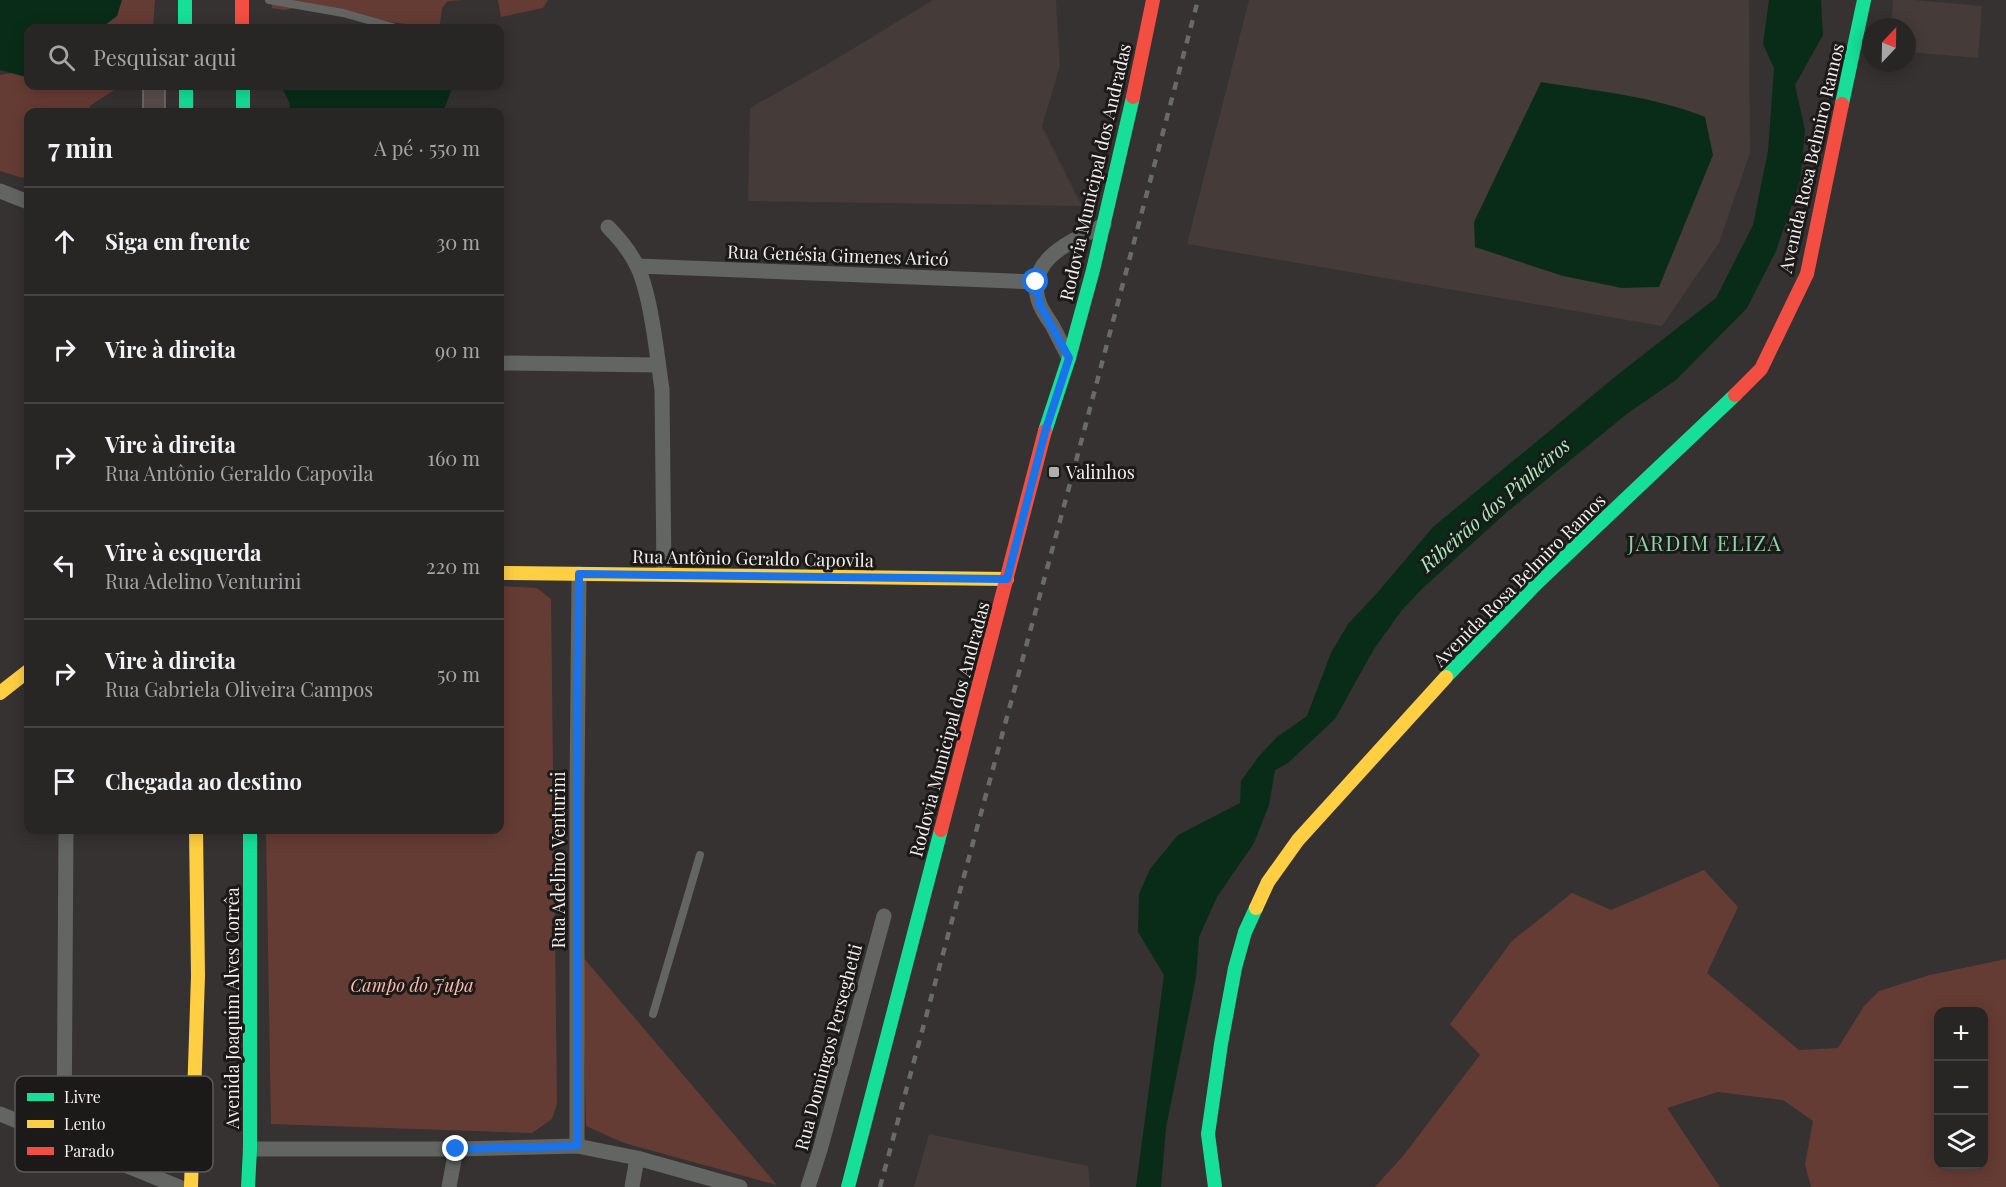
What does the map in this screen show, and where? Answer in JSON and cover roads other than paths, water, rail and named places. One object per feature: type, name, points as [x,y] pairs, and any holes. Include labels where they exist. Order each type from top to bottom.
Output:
[{"type":"main road","points":[[185,0],[185,24]]},
{"type":"main road","points":[[242,0],[242,24]]},
{"type":"main road","name":"Rodovia Municipal dos Andradas","points":[[848,1187],[1045,432],[1069,358],[1104,225],[1132,105],[1153,0]]},
{"type":"main road","name":"Avenida Rosa Belmiro Ramos","points":[[1215,1187],[1208,1134],[1221,1044],[1235,968],[1245,932],[1268,882],[1298,840],[1447,676],[1536,584],[1709,422],[1761,369],[1807,274],[1864,0]]},
{"type":"main road","points":[[186,90],[186,108]]},
{"type":"main road","points":[[243,90],[243,108]]},
{"type":"main road","name":"Rua Antônio Geraldo Capovila","points":[[504,573],[1007,579]]},
{"type":"main road","points":[[0,693],[24,674]]},
{"type":"main road","name":"Avenida Joaquim Alves Corrêa","points":[[195,1076],[198,976],[196,834]]},
{"type":"main road","name":"Avenida Joaquim Alves Corrêa","points":[[248,1187],[250,834]]},
{"type":"main road","name":"Avenida Joaquim Alves Corrêa","points":[[191,1172],[191,1187]]},
{"type":"street","points":[[0,191],[24,200]]},
{"type":"street","points":[[1069,358],[1040,305],[1036,282],[1042,266],[1053,254],[1070,242],[1104,225]]},
{"type":"street","points":[[608,227],[638,266],[647,297],[662,389],[664,574]]},
{"type":"street","name":"Rua Genésia Gimenes Aricó","points":[[638,266],[1036,282]]},
{"type":"street","points":[[504,363],[658,365]]},
{"type":"street","name":"Rua Adelino Venturini","points":[[577,1146],[579,574]]},
{"type":"street","points":[[64,1076],[66,834]]},
{"type":"street","name":"Rua Domingos Perseghetti","points":[[808,1187],[884,916]]},
{"type":"street","points":[[0,1114],[15,1120]]},
{"type":"street","points":[[250,1149],[456,1149],[577,1146],[637,1158],[740,1187]]},
{"type":"street","points":[[449,1187],[456,1149]]},
{"type":"street","points":[[632,1187],[637,1158]]},
{"type":"street","points":[[142,1172],[179,1187]]},
{"type":"lane","points":[[269,0],[343,13],[382,24]]},
{"type":"lane","points":[[653,1014],[700,855]]},
{"type":"water","points":[[0,0],[122,0],[117,16],[106,24],[24,24],[24,76],[0,70]]},
{"type":"water","name":"Ribeirão dos Pinheiros","points":[[1769,0],[1821,0],[1823,35],[1795,85],[1805,130],[1800,181],[1776,251],[1747,308],[1676,380],[1628,413],[1507,512],[1424,587],[1402,610],[1374,649],[1335,719],[1288,763],[1275,770],[1269,805],[1254,843],[1217,897],[1199,937],[1196,978],[1166,1128],[1161,1187],[1136,1187],[1164,975],[1138,932],[1139,894],[1150,869],[1178,835],[1240,803],[1241,781],[1259,756],[1277,737],[1307,716],[1331,653],[1348,624],[1433,527],[1621,372],[1716,298],[1753,225],[1768,151],[1774,68],[1763,44]]},
{"type":"water","points":[[1541,82],[1645,99],[1705,117],[1713,155],[1659,287],[1622,288],[1563,276],[1475,247],[1474,222]]},
{"type":"water","points":[[283,90],[451,90],[445,108],[290,108],[290,104]]},
{"type":"railway","points":[[880,1187],[1198,0]]},
{"type":"place","name":"Valinhos","points":[[1054,472]]},
{"type":"district","name":"JARDIM ELIZA","points":[[1705,542]]},
{"type":"park label","name":"Campo do Jupa","points":[[412,985]]}]
